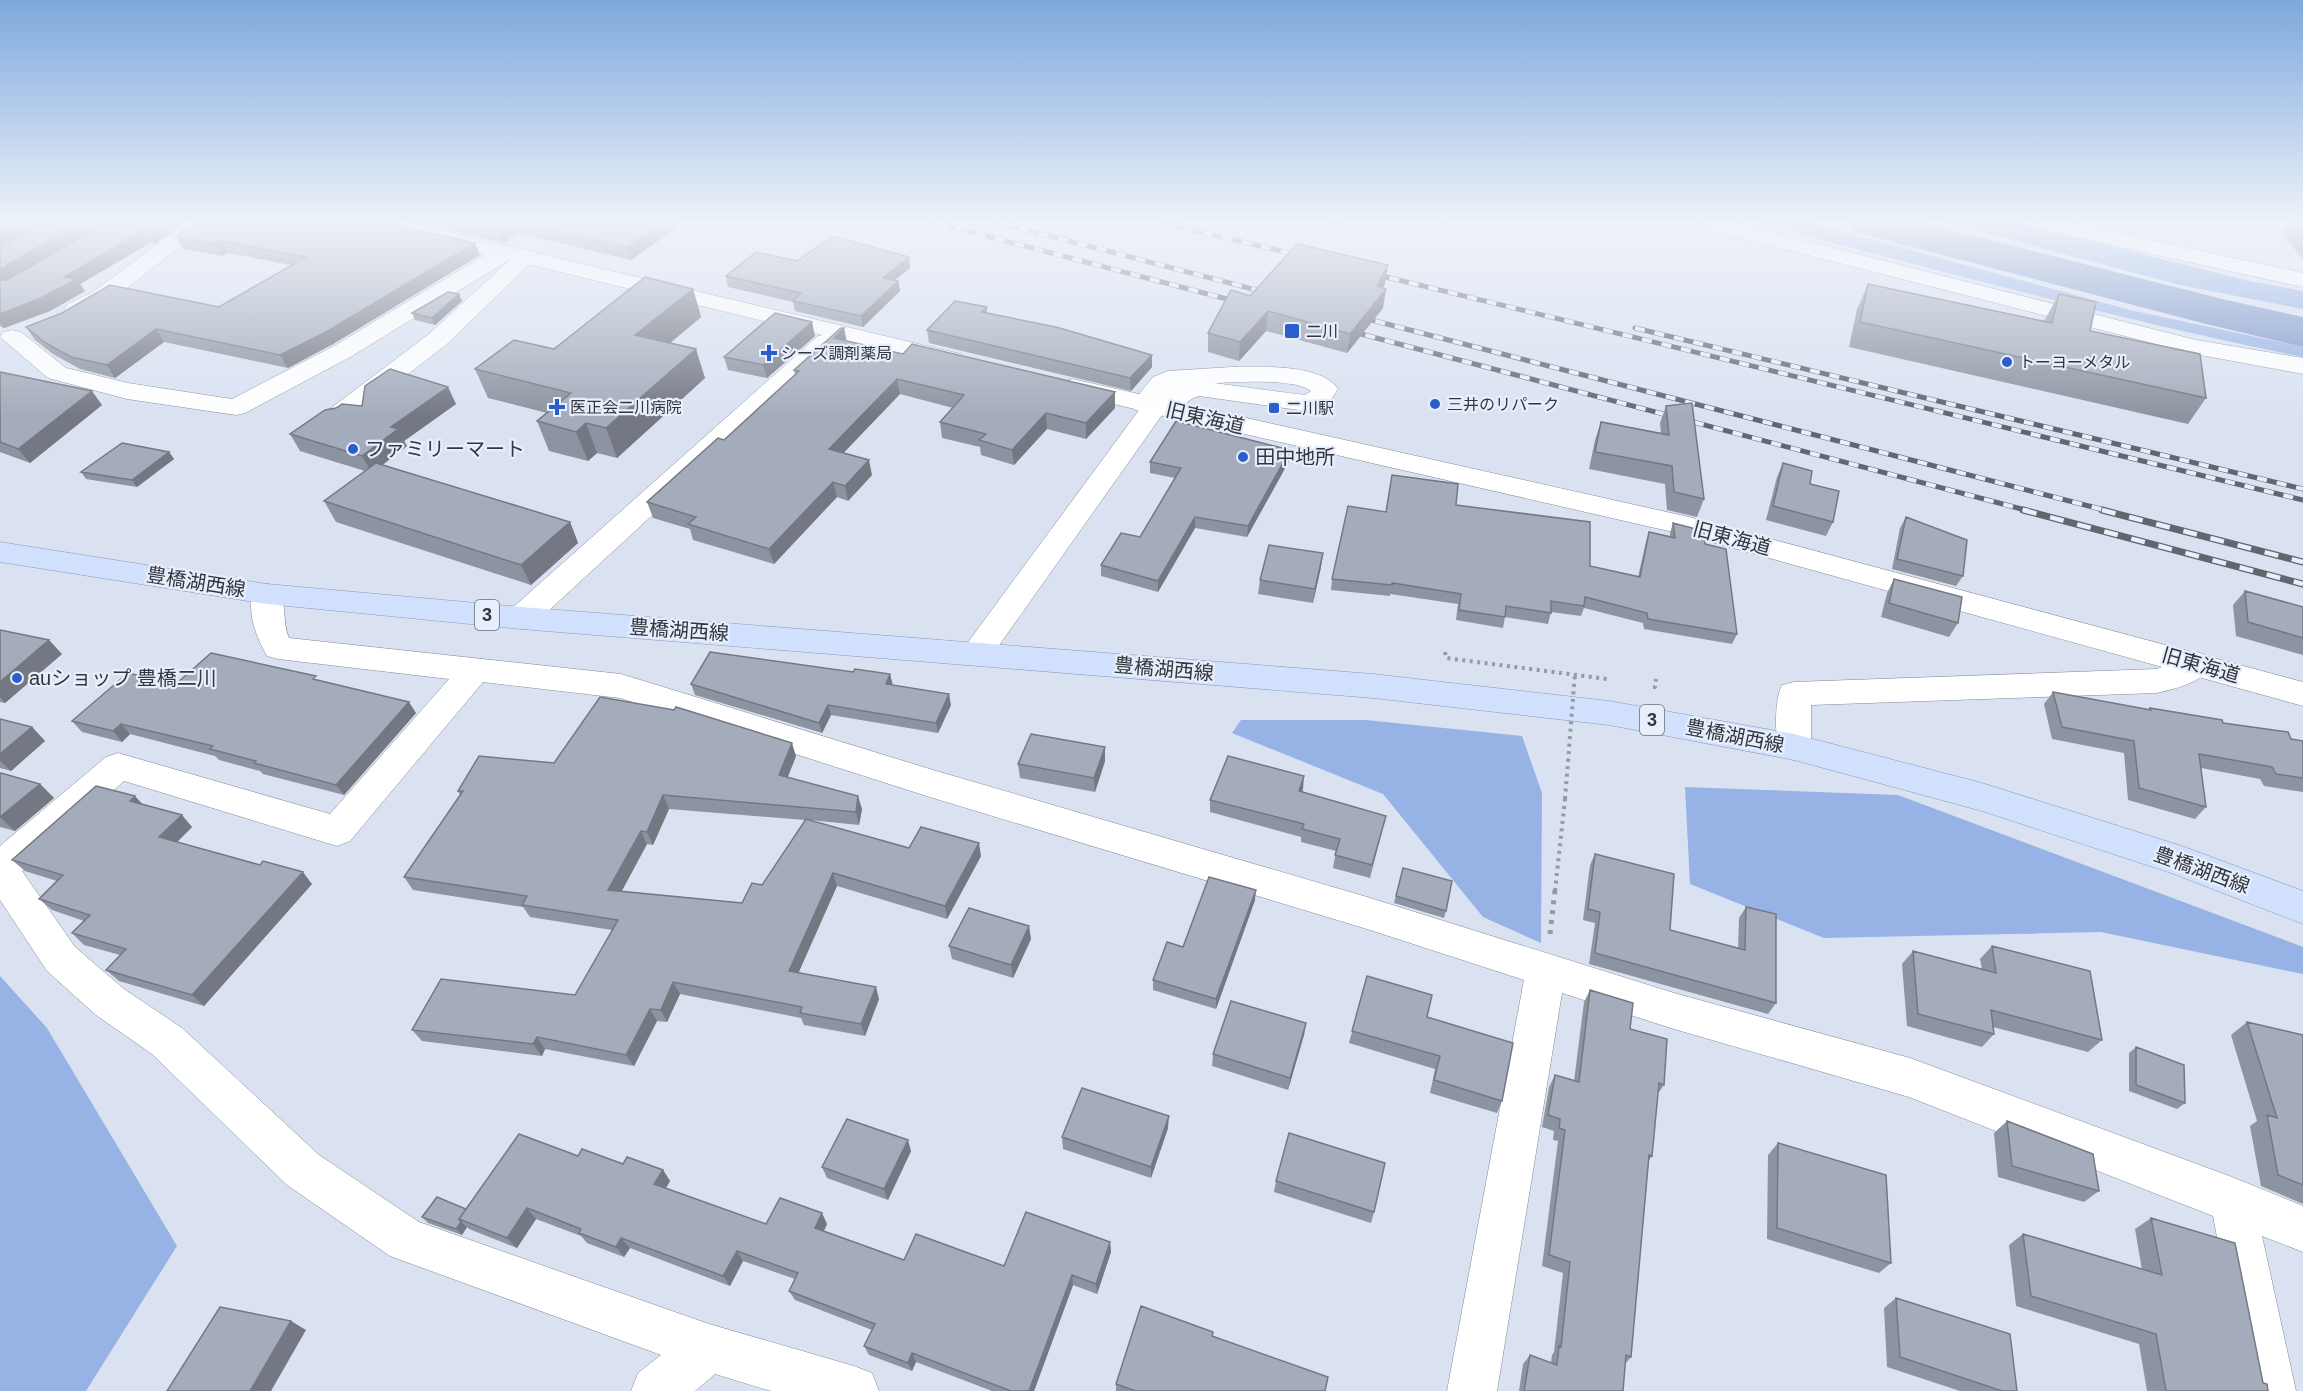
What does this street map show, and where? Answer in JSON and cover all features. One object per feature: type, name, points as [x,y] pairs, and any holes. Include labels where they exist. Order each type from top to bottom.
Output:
[{"type":"main road","name":"豊橋湖西線","points":[[0,552],[267,594],[521,618],[1373,686],[1609,713],[1794,747],[1929,782],[2084,828],[2182,861],[2303,908]]},
{"type":"street","points":[[6,339],[46,324],[100,297],[112,288]]},
{"type":"street","points":[[6,339],[57,373],[127,391],[236,407],[456,288]]},
{"type":"street","points":[[336,417],[438,339],[485,288]]},
{"type":"street","points":[[656,288],[973,364]]},
{"type":"street","points":[[1962,288],[2195,348],[2303,366]]},
{"type":"street","points":[[521,618],[837,332]]},
{"type":"street","points":[[977,653],[1155,407],[1162,382],[1177,376],[1281,375],[1319,382],[1325,388],[1317,401],[1306,403],[1197,388],[1179,394],[1155,407]]},
{"type":"street","name":"旧東海道","points":[[1053,383],[1689,526],[2303,694]]},
{"type":"street","points":[[267,594],[270,628],[278,648],[621,686],[921,781],[1368,913],[1674,1011],[1910,1078],[2303,1229]]},
{"type":"street","points":[[1794,747],[1794,694],[2157,681],[2173,678],[2197,664]]},
{"type":"street","points":[[475,670],[337,831],[118,766],[0,868],[61,959],[110,1002],[167,1041],[303,1170],[396,1234],[406,1240],[709,1348],[854,1391]]},
{"type":"street","points":[[1472,1391],[1546,970]]},
{"type":"street","points":[[2232,1200],[2271,1391]]},
{"type":"street","points":[[656,1391],[709,1348]]},
{"type":"path","points":[[1445,652],[1446,658],[1575,673],[1565,799],[1546,970]]},
{"type":"shaded area","points":[[2007,288],[2049,288],[2130,310],[2303,347],[2303,357],[2234,343]]},
{"type":"shaded area","points":[[2195,288],[2286,288],[2303,291],[2303,309]]},
{"type":"shaded area","points":[[1241,720],[1366,720],[1522,736],[1542,793],[1541,943],[1483,917],[1383,794],[1232,733]]},
{"type":"shaded area","points":[[1685,787],[1898,795],[2303,947],[2303,974],[2101,932],[1824,938],[1690,884]]},
{"type":"shaded area","points":[[0,976],[47,1028],[177,1246],[86,1391],[0,1391]]},
{"type":"building","points":[[0,288],[60,288],[41,298],[0,314]]},
{"type":"building","points":[[105,288],[124,288],[219,307],[252,288],[400,288],[326,332],[280,355],[156,329],[107,365],[71,357],[44,342],[26,327],[62,313]]},
{"type":"building","points":[[631,288],[693,289],[635,335],[696,349],[606,428],[586,423],[576,432],[537,421],[571,393],[475,369],[514,340],[554,349]]},
{"type":"building","points":[[779,288],[891,288],[861,316],[793,301],[801,293]]},
{"type":"building","points":[[1257,288],[1386,289],[1350,334],[1268,311],[1240,342],[1208,333],[1231,290],[1250,296]]},
{"type":"building","points":[[1867,288],[1886,288],[2052,323],[2059,294],[2096,302],[2090,331],[2200,354],[2206,398],[1860,322]]},
{"type":"building","points":[[448,292],[459,294],[432,318],[412,313]]},
{"type":"building","points":[[955,301],[987,307],[982,312],[1056,327],[1152,355],[1130,378],[927,330]]},
{"type":"building","points":[[775,313],[812,322],[763,365],[724,357]]},
{"type":"building","points":[[841,328],[844,328],[834,338],[903,354],[912,344],[1115,392],[1086,423],[1046,413],[1012,450],[979,440],[986,434],[940,422],[964,395],[897,379],[829,449],[869,460],[845,486],[833,482],[769,549],[688,524],[696,517],[647,502],[718,438],[724,440],[799,371],[794,370]]},
{"type":"building","points":[[390,369],[448,387],[391,427],[398,429],[362,456],[290,434],[325,410],[342,404],[362,406],[365,386]]},
{"type":"building","points":[[0,372],[92,391],[18,449],[0,442]]},
{"type":"building","points":[[1692,403],[1704,499],[1674,492],[1672,466],[1595,452],[1601,422],[1669,435],[1666,406]]},
{"type":"building","points":[[1176,421],[1290,450],[1248,526],[1195,517],[1158,581],[1101,565],[1121,533],[1140,537],[1181,468],[1150,462]]},
{"type":"building","points":[[122,443],[169,452],[132,480],[81,472]]},
{"type":"building","points":[[376,463],[570,522],[521,565],[324,501]]},
{"type":"building","points":[[1783,463],[1812,471],[1810,484],[1839,491],[1833,522],[1773,506]]},
{"type":"building","points":[[1392,475],[1458,484],[1456,505],[1590,522],[1590,566],[1640,577],[1649,532],[1675,538],[1673,523],[1704,531],[1705,544],[1726,549],[1737,634],[1648,619],[1647,613],[1585,597],[1584,606],[1551,601],[1551,613],[1506,606],[1505,617],[1459,610],[1461,594],[1392,583],[1392,585],[1332,579],[1348,506],[1386,512]]},
{"type":"building","points":[[1906,517],[1967,540],[1963,576],[1897,559]]},
{"type":"building","points":[[1269,545],[1323,553],[1315,589],[1260,580]]},
{"type":"building","points":[[1894,579],[1962,597],[1958,623],[1889,603]]},
{"type":"building","points":[[2245,591],[2303,607],[2303,638],[2248,622]]},
{"type":"building","points":[[0,630],[49,640],[0,682]]},
{"type":"building","points":[[710,652],[853,672],[855,669],[890,674],[886,684],[949,694],[936,723],[828,705],[819,723],[691,684]]},
{"type":"building","points":[[211,653],[316,676],[313,679],[409,702],[336,785],[210,749],[213,746],[121,724],[113,731],[72,721],[128,673],[176,684]]},
{"type":"building","points":[[2053,692],[2222,720],[2223,723],[2288,732],[2291,739],[2303,741],[2303,778],[2276,774],[2272,767],[2199,754],[2206,807],[2139,788],[2134,741],[2062,727]]},
{"type":"building","points":[[600,697],[674,710],[676,707],[792,743],[779,775],[858,796],[856,812],[663,795],[647,832],[641,831],[608,890],[742,903],[752,883],[762,885],[806,819],[909,848],[921,827],[979,843],[945,906],[833,873],[789,971],[876,987],[861,1024],[800,1013],[802,1007],[673,982],[661,1010],[650,1009],[626,1055],[537,1037],[533,1044],[412,1030],[441,979],[575,995],[618,920],[522,905],[527,896],[404,877],[463,791],[458,791],[479,756],[554,763]]},
{"type":"building","points":[[0,719],[32,727],[0,754]]},
{"type":"building","points":[[1031,734],[1105,747],[1094,778],[1018,764]]},
{"type":"building","points":[[1228,756],[1304,776],[1299,791],[1386,816],[1372,865],[1335,855],[1340,839],[1302,829],[1304,824],[1210,800]]},
{"type":"building","points":[[1,773],[40,784],[0,817],[0,775]]},
{"type":"building","points":[[96,786],[135,796],[130,801],[182,815],[159,837],[260,865],[263,861],[303,872],[192,995],[106,970],[126,949],[72,933],[90,915],[39,899],[63,875],[12,860]]},
{"type":"building","points":[[1595,854],[1674,874],[1670,930],[1745,950],[1746,907],[1776,914],[1776,1003],[1595,953],[1600,912],[1588,909]]},
{"type":"building","points":[[1403,868],[1452,881],[1446,911],[1396,896]]},
{"type":"building","points":[[1209,877],[1256,890],[1216,999],[1153,980],[1167,942],[1183,947]]},
{"type":"building","points":[[969,908],[1029,926],[1011,965],[949,946]]},
{"type":"building","points":[[1992,946],[2090,971],[2102,1040],[1991,1010],[1994,1034],[1918,1014],[1913,951],[1996,973]]},
{"type":"building","points":[[1367,976],[1432,995],[1427,1017],[1513,1043],[1502,1101],[1434,1080],[1440,1056],[1352,1031]]},
{"type":"building","points":[[1590,990],[1633,1003],[1630,1029],[1667,1039],[1664,1085],[1659,1083],[1652,1156],[1649,1155],[1631,1357],[1626,1355],[1623,1391],[1524,1391],[1530,1355],[1557,1365],[1559,1346],[1561,1347],[1570,1262],[1549,1255],[1565,1130],[1559,1128],[1560,1119],[1548,1115],[1555,1075],[1579,1082]]},
{"type":"building","points":[[1231,1001],[1306,1023],[1290,1078],[1213,1054]]},
{"type":"building","points":[[2247,1022],[2303,1035],[2303,1185],[2278,1175],[2267,1115],[2277,1118]]},
{"type":"building","points":[[2136,1047],[2184,1065],[2185,1103],[2136,1085]]},
{"type":"building","points":[[1082,1088],[1169,1116],[1151,1167],[1062,1137]]},
{"type":"building","points":[[847,1119],[908,1140],[884,1189],[822,1167]]},
{"type":"building","points":[[2007,1121],[2093,1154],[2099,1191],[2012,1166]]},
{"type":"building","points":[[1289,1133],[1385,1163],[1374,1212],[1276,1181]]},
{"type":"building","points":[[519,1134],[578,1156],[582,1149],[623,1164],[627,1157],[663,1170],[654,1184],[766,1224],[780,1198],[822,1213],[815,1228],[904,1260],[916,1234],[1004,1266],[1026,1212],[1110,1242],[1096,1284],[1072,1275],[1029,1391],[1011,1391],[912,1353],[908,1363],[864,1346],[875,1324],[789,1291],[798,1273],[737,1251],[723,1276],[621,1238],[616,1247],[579,1233],[581,1229],[527,1208],[507,1238],[459,1219]]},
{"type":"building","points":[[1778,1143],[1886,1175],[1891,1263],[1777,1228]]},
{"type":"building","points":[[437,1197],[466,1209],[456,1229],[422,1217]]},
{"type":"building","points":[[2151,1218],[2235,1243],[2263,1383],[2267,1384],[2268,1391],[2166,1391],[2156,1334],[2031,1296],[2023,1234],[2162,1275]]},
{"type":"building","points":[[1896,1298],[2010,1334],[2017,1391],[2002,1391],[1900,1357]]},
{"type":"building","points":[[1141,1306],[1213,1332],[1212,1336],[1328,1377],[1325,1391],[1136,1391],[1116,1384]]},
{"type":"building","points":[[220,1307],[291,1321],[250,1391],[167,1391]]},
{"type":"waterway","points":[[2122,288],[2303,332]]},
{"type":"railway","points":[[1184,288],[1242,303]]},
{"type":"railway","points":[[1249,288],[1272,294]]},
{"type":"railway","points":[[1431,288],[2303,500]]},
{"type":"railway","points":[[1356,316],[2108,511]]},
{"type":"railway","points":[[1635,328],[2303,489]]},
{"type":"railway","points":[[1346,330],[2029,511]]},
{"type":"railway","points":[[2023,510],[2303,584]]},
{"type":"railway","points":[[2102,510],[2303,562]]},
{"type":"place","name":"二川","points":[[1292,331]]},
{"type":"place","name":"シーズ調剤薬局","points":[[769,353]]},
{"type":"place","name":"トーヨーメタル","points":[[2007,362]]},
{"type":"place","name":"三井のリパーク","points":[[1435,404]]},
{"type":"place","name":"医正会二川病院","points":[[557,407]]},
{"type":"place","name":"二川駅","points":[[1274,408]]},
{"type":"place","name":"ファミリーマート","points":[[353,449]]},
{"type":"place","name":"田中地所","points":[[1243,457]]},
{"type":"place","name":"auショップ 豊橋二川","points":[[17,678]]}]
